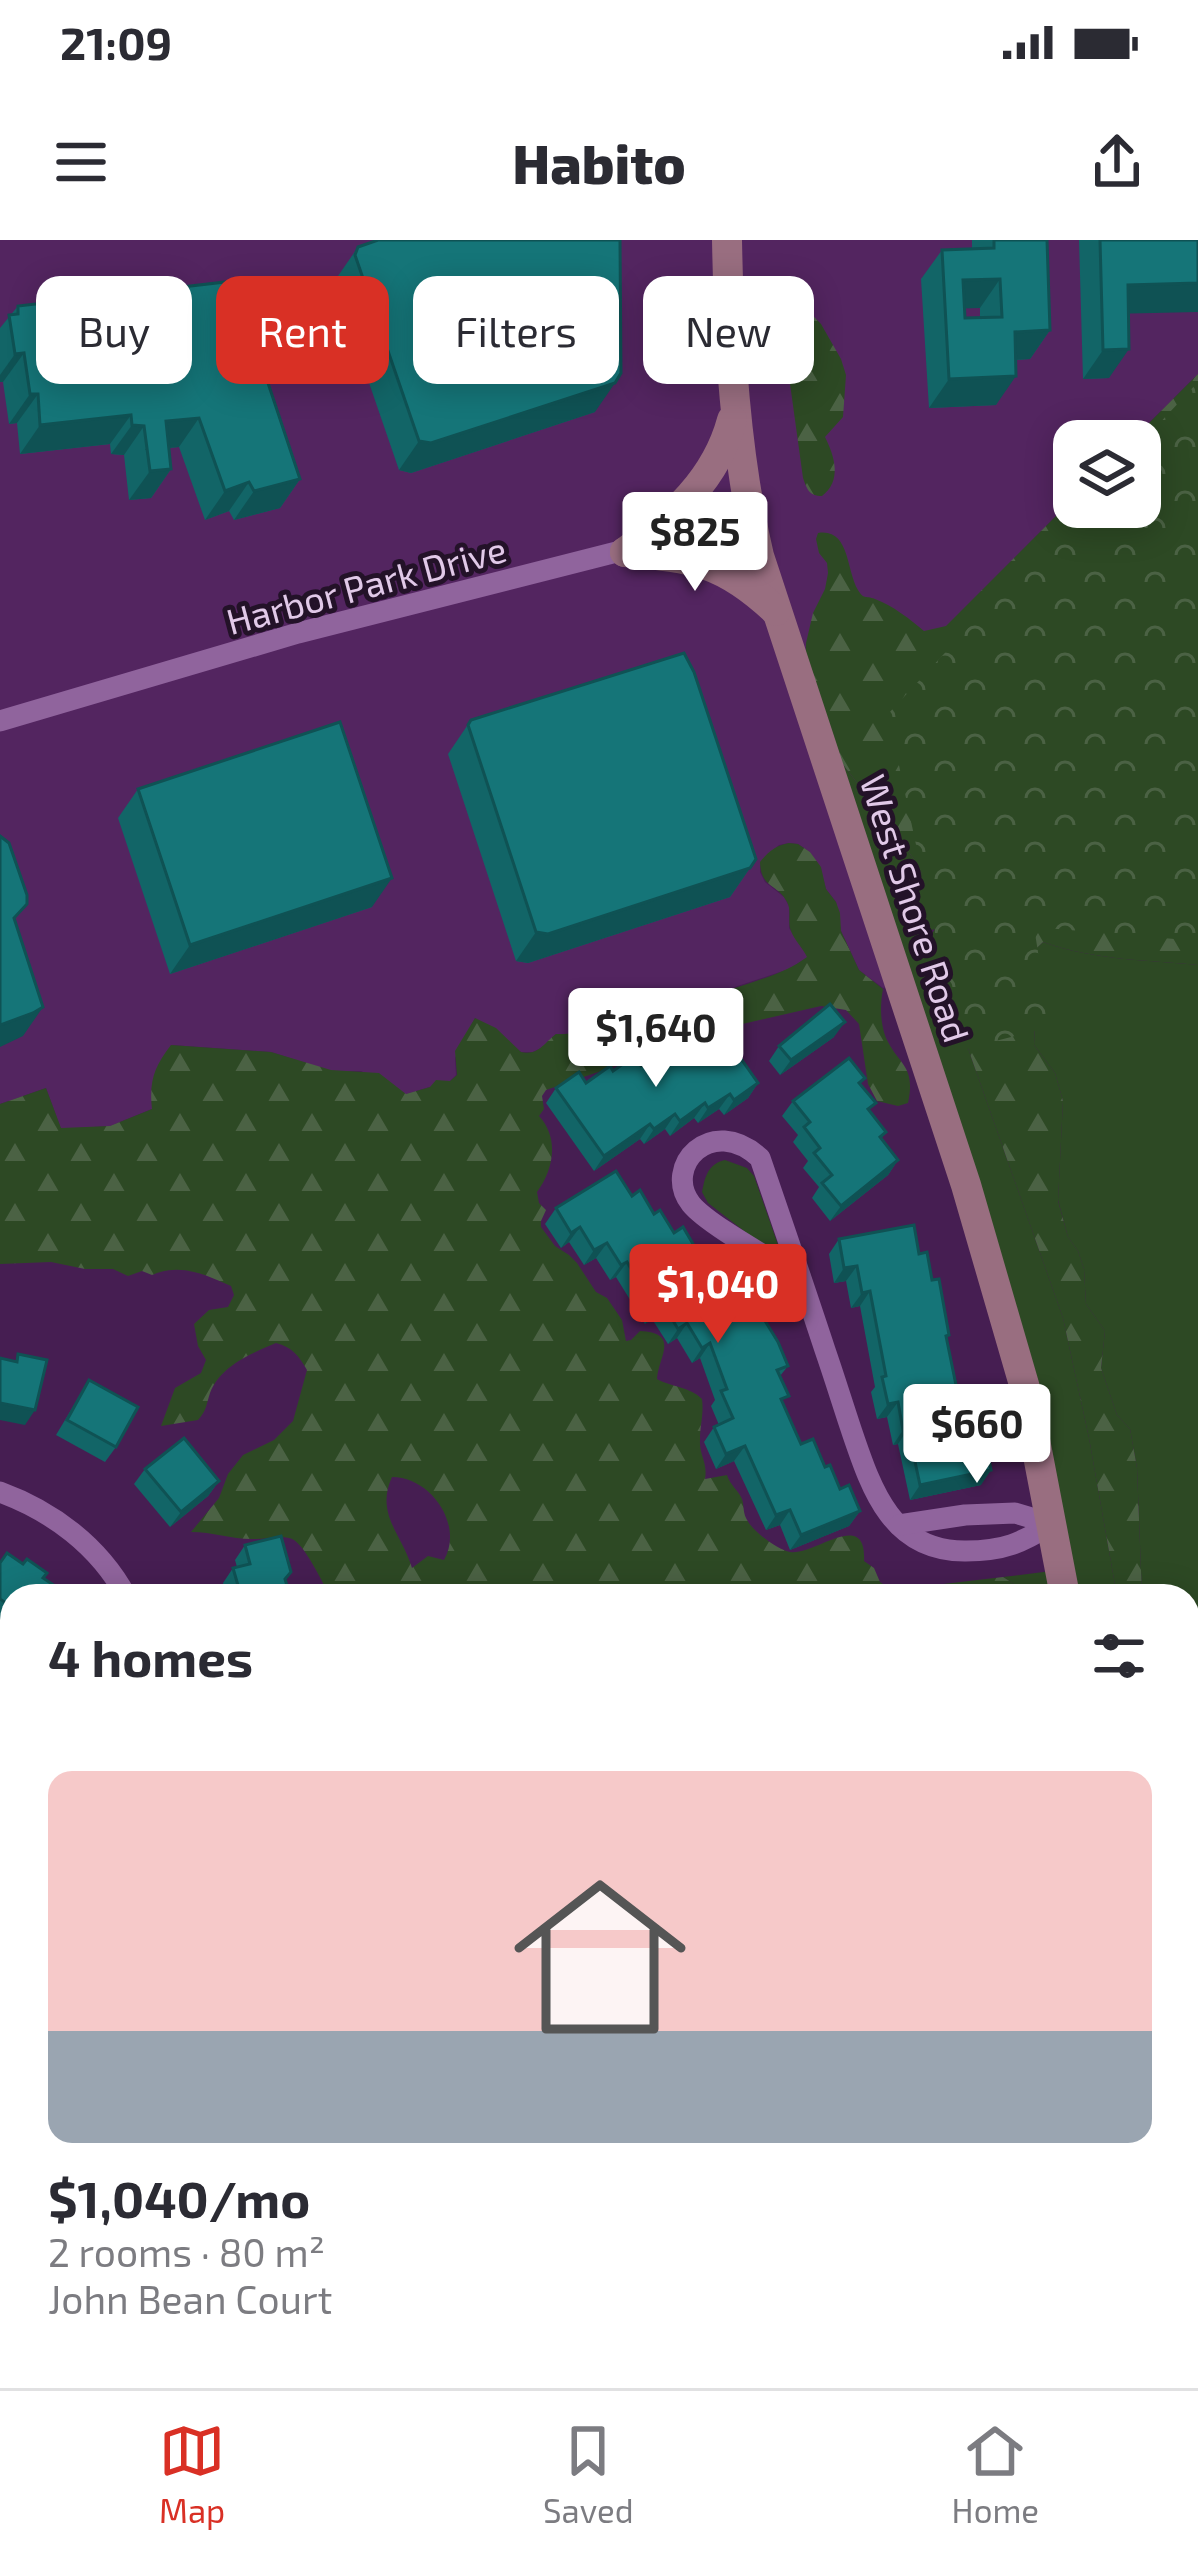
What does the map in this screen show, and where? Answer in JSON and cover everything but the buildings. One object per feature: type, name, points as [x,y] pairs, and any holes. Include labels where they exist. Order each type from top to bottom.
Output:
[{"type":"main road","name":"West Shore Road","points":[[727,240],[736,402],[750,518],[776,611],[966,1185],[1025,1388],[1063,1584]]},
{"type":"main road","points":[[625,552],[691,498],[726,444],[736,402]]},
{"type":"main road","points":[[625,552],[700,560],[737,578],[776,611]]},
{"type":"street","name":"Harbor Park Drive","points":[[0,722],[298,633],[750,518]]},
{"type":"street","points":[[801,1278],[691,1204],[682,1186],[687,1163],[698,1148],[716,1140],[734,1142],[760,1158],[801,1278],[865,1472],[877,1498],[899,1525],[918,1540],[945,1551],[973,1551],[1020,1544],[1052,1524]]},
{"type":"street","points":[[0,1492],[42,1511],[80,1538],[119,1584]]},
{"type":"street","points":[[899,1525],[1015,1513],[1052,1524]]},
{"type":"shaded area","points":[[0,240],[1198,240],[1198,374],[1152,420],[1053,420],[1053,519],[947,626],[900,983],[883,988],[859,970],[820,867],[810,852],[789,843],[779,845],[760,863],[760,872],[784,897],[789,928],[808,957],[789,969],[657,1013],[576,1035],[556,1034],[533,1052],[521,1052],[475,1018],[455,1058],[456,1075],[406,1094],[361,1071],[331,1071],[271,1052],[171,1045],[152,1109],[110,1126],[61,1129],[46,1088],[0,1104]]},
{"type":"green space","points":[[814,317],[846,375],[843,417],[825,437],[834,461],[832,483],[822,496],[814,495],[803,478],[790,384],[814,384]]},
{"type":"green space","points":[[1198,374],[1198,965],[1100,956],[1043,942],[1025,959],[1034,1045],[1055,1073],[1063,1101],[1058,1201],[1084,1269],[1086,1304],[1105,1331],[1101,1368],[1117,1415],[1130,1429],[1137,1468],[1142,1584],[1115,1584],[1063,1318],[951,1000],[925,941],[941,923],[927,883],[813,724],[805,674],[806,643],[828,573],[819,553],[818,533],[828,533],[842,544],[862,595],[888,605],[924,631],[946,626],[1053,519],[1053,528],[1161,528],[1161,420],[1152,420]]},
{"type":"green space","points":[[1198,382],[1198,941],[1034,927],[1050,1027],[960,1050],[888,714],[1061,528],[1161,528],[1161,422]]},
{"type":"green space","points":[[813,724],[927,883],[941,923],[930,932],[951,1000],[1063,1318],[1115,1584],[1014,1584],[1003,1577],[1059,1570],[1052,1524]]},
{"type":"green space","points":[[798,844],[821,867],[859,970],[883,989],[883,1026],[908,1073],[908,1103],[898,1106],[877,1101],[868,1084],[859,1024],[846,1010],[821,1006],[725,1028],[546,1090],[539,1116],[550,1134],[552,1154],[537,1192],[546,1210],[541,1227],[577,1263],[596,1292],[607,1298],[622,1320],[626,1341],[640,1331],[664,1341],[657,1379],[702,1399],[700,1445],[705,1479],[727,1475],[742,1499],[749,1523],[778,1548],[800,1551],[848,1535],[857,1537],[864,1561],[883,1584],[323,1584],[294,1540],[191,1532],[219,1498],[228,1474],[243,1455],[274,1440],[293,1421],[307,1370],[294,1353],[276,1343],[221,1375],[198,1420],[161,1426],[175,1388],[201,1373],[206,1360],[194,1324],[209,1310],[228,1307],[234,1295],[231,1286],[182,1270],[128,1276],[113,1269],[51,1262],[0,1264],[0,1104],[46,1088],[61,1128],[110,1126],[152,1109],[154,1075],[171,1045],[271,1052],[331,1070],[379,1073],[406,1094],[457,1075],[455,1051],[475,1018],[496,1028],[521,1052],[532,1052],[556,1034],[575,1033],[756,981],[807,957],[791,931],[787,902],[761,871],[760,862],[773,850]],"holes":[[[392,1477],[419,1485],[447,1518],[449,1546],[444,1560],[428,1556],[412,1568],[388,1513],[388,1490]]]},
{"type":"green space","points":[[1043,942],[1100,956],[1198,965],[1198,1584],[1142,1584],[1137,1468],[1130,1429],[1117,1415],[1101,1368],[1105,1331],[1086,1304],[1084,1269],[1068,1237],[1058,1200],[1063,1101],[1055,1073],[1034,1045],[1025,958]]},
{"type":"green space","points":[[725,1160],[747,1168],[754,1176],[784,1262],[708,1203],[702,1192],[706,1176]]},
{"type":"green space","points":[[1003,1577],[1014,1584],[943,1584]]}]
